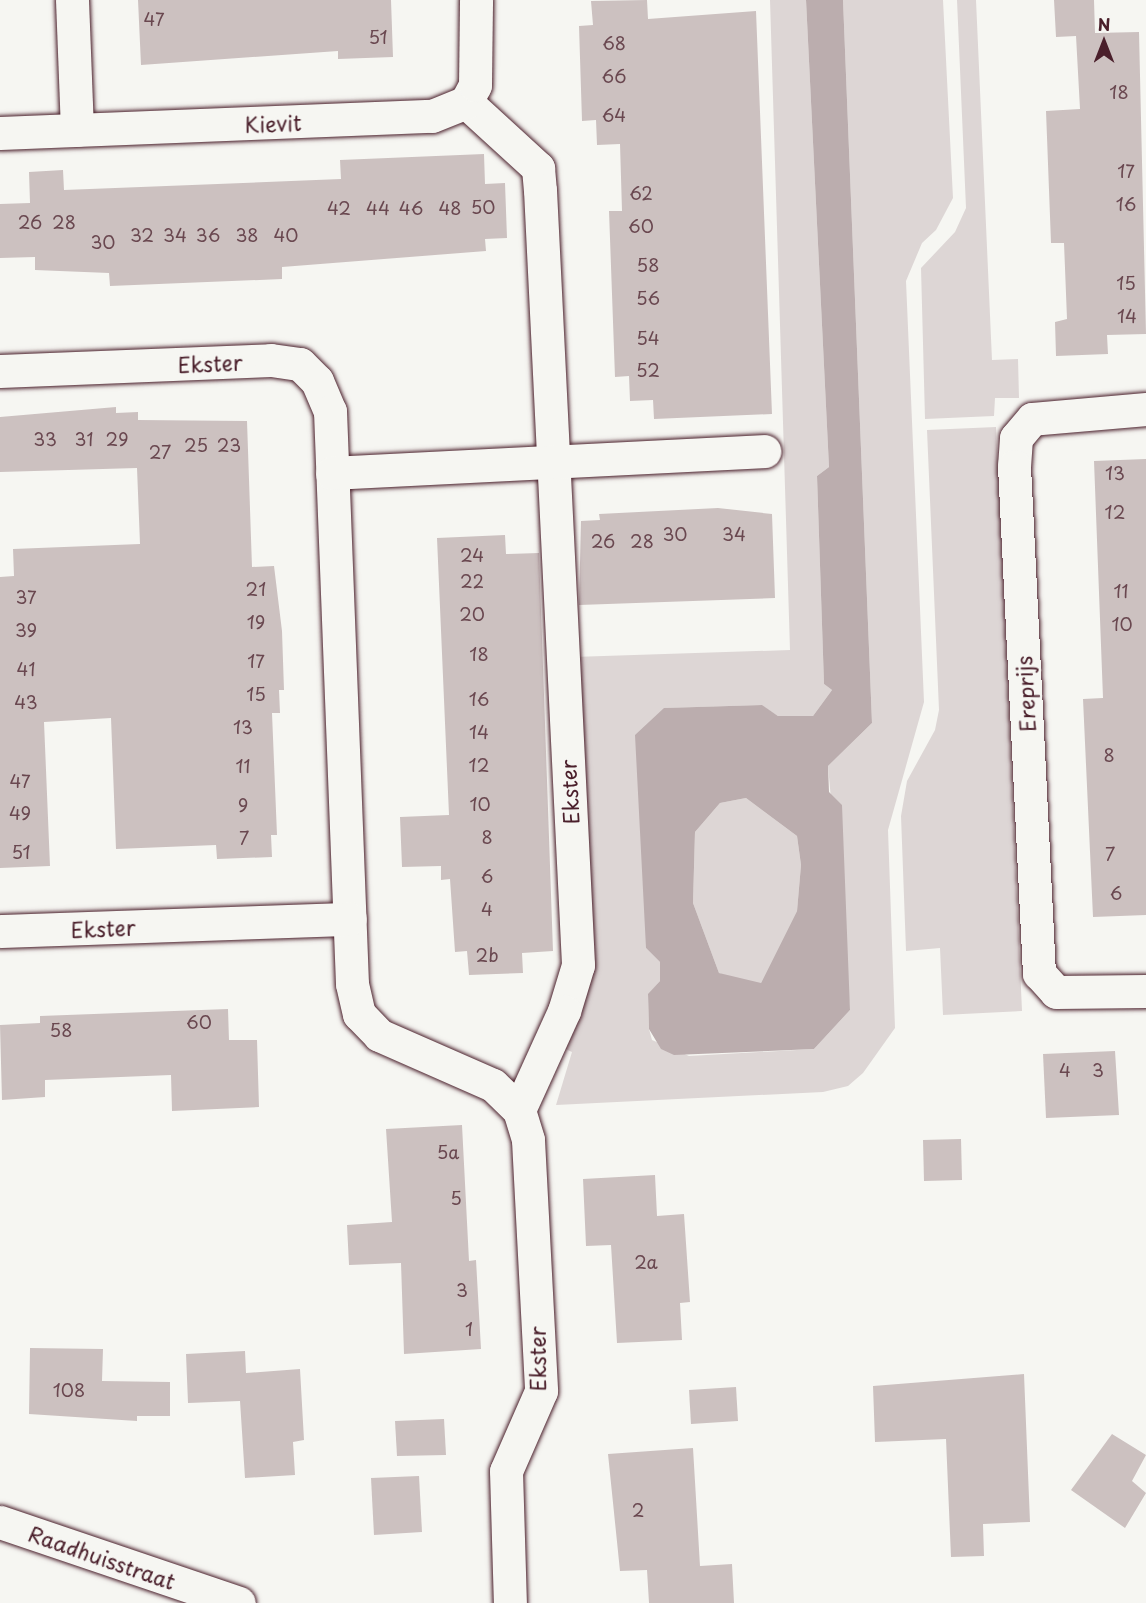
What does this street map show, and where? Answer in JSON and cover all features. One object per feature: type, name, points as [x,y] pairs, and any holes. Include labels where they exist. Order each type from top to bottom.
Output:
[{"type":"street","points":[[72,0],[77,130]]},
{"type":"street","points":[[476,0],[478,66],[466,102],[538,168],[553,462]]},
{"type":"street","name":"Kievit","points":[[0,134],[432,116],[466,102]]},
{"type":"street","name":"Ekster","points":[[0,371],[271,360],[300,364],[317,381],[330,411],[350,919],[359,1014],[378,1035],[493,1085],[519,1110],[528,1140],[541,1391],[507,1471],[510,1603]]},
{"type":"street","name":"Ereprijs","points":[[1146,409],[1032,419],[1016,438],[1014,466],[1039,973],[1056,992],[1146,991]]},
{"type":"street","points":[[332,473],[764,451]]},
{"type":"street","name":"Ekster","points":[[519,1110],[564,1011],[578,964],[553,462]]},
{"type":"street","name":"Ekster","points":[[0,931],[350,919]]},
{"type":"street","name":"Raadhuisstraat","points":[[0,1522],[239,1603]]},
{"type":"shaded area","points":[[770,0],[806,0],[829,467],[817,476],[824,684],[832,690],[813,716],[778,716],[761,705],[665,708],[646,948],[660,962],[660,981],[648,995],[649,1029],[652,1040],[689,1056],[814,1049],[850,1010],[828,766],[872,723],[843,0],[943,0],[953,198],[936,230],[922,243],[906,281],[924,702],[888,830],[895,1028],[863,1073],[848,1086],[823,1092],[556,1105],[572,1052],[559,1046],[573,657],[790,650]]},
{"type":"shaded area","points":[[806,0],[843,0],[872,723],[828,766],[829,792],[842,805],[850,1010],[814,1049],[674,1055],[661,1049],[649,1029],[648,994],[660,981],[660,962],[646,948],[635,735],[664,708],[762,705],[778,716],[813,716],[832,690],[824,684],[817,476],[829,467]],"holes":[[[746,798],[797,836],[801,865],[797,911],[761,983],[719,973],[693,903],[695,832],[720,803]]]},
{"type":"shaded area","points":[[957,0],[976,0],[992,360],[1018,359],[1019,398],[995,398],[994,416],[925,419],[921,268],[955,232],[966,208]]},
{"type":"shaded area","points":[[996,427],[1022,1011],[943,1015],[940,948],[906,951],[901,816],[907,781],[935,730],[939,710],[927,430]]},
{"type":"shaded area","points":[[746,798],[797,836],[801,865],[797,911],[761,983],[743,983],[719,973],[693,903],[695,832],[720,803]]},
{"type":"building","points":[[138,0],[391,0],[393,57],[338,59],[338,51],[141,65]]},
{"type":"building","points":[[647,0],[648,19],[756,11],[772,414],[654,419],[653,400],[630,401],[629,376],[615,377],[609,211],[622,211],[620,144],[597,145],[596,120],[582,121],[579,26],[593,25],[591,1]]},
{"type":"building","points":[[1054,0],[1094,0],[1095,33],[1139,32],[1146,334],[1107,335],[1108,354],[1056,356],[1055,322],[1067,319],[1064,243],[1051,243],[1046,111],[1080,109],[1076,36],[1056,37]]},
{"type":"building","points":[[484,154],[485,184],[505,183],[507,238],[485,239],[486,251],[282,267],[282,279],[110,286],[109,273],[35,270],[35,257],[0,258],[0,204],[30,203],[29,172],[63,170],[64,190],[341,179],[340,160]]},
{"type":"building","points":[[116,407],[116,413],[138,412],[138,420],[247,421],[252,567],[274,566],[282,631],[284,690],[279,690],[280,713],[272,713],[277,835],[271,835],[272,857],[217,859],[216,845],[116,849],[111,718],[44,722],[50,866],[0,868],[0,577],[14,576],[13,549],[140,544],[137,468],[0,472],[0,417]]},
{"type":"building","points":[[1146,459],[1146,915],[1093,917],[1083,699],[1103,698],[1094,461]]},
{"type":"building","points":[[718,508],[772,514],[775,598],[579,605],[581,521],[600,520],[599,514]]},
{"type":"building","points":[[505,535],[506,554],[539,553],[553,951],[522,953],[523,973],[469,975],[467,951],[455,952],[450,879],[441,880],[441,866],[402,867],[400,817],[449,815],[437,538]]},
{"type":"building","points":[[228,1009],[229,1040],[257,1040],[259,1107],[172,1111],[171,1075],[45,1080],[45,1097],[2,1100],[0,1025],[40,1023],[40,1016]]},
{"type":"building","points":[[1115,1051],[1119,1115],[1046,1118],[1043,1054]]},
{"type":"building","points":[[462,1125],[469,1261],[476,1260],[481,1349],[404,1354],[401,1263],[349,1265],[347,1225],[392,1222],[386,1129]]},
{"type":"building","points":[[961,1139],[962,1180],[924,1181],[923,1140]]},
{"type":"building","points":[[655,1175],[657,1216],[684,1214],[690,1302],[680,1303],[682,1340],[617,1343],[611,1245],[586,1246],[583,1179]]},
{"type":"building","points":[[30,1348],[103,1349],[102,1381],[170,1382],[170,1416],[137,1416],[137,1421],[29,1414]]},
{"type":"building","points":[[245,1351],[246,1373],[300,1369],[304,1440],[293,1442],[295,1475],[245,1478],[240,1401],[188,1403],[186,1354]]},
{"type":"building","points":[[1024,1374],[1030,1522],[983,1524],[984,1556],[951,1557],[946,1439],[875,1442],[873,1386]]},
{"type":"building","points":[[736,1387],[738,1421],[691,1424],[689,1390]]},
{"type":"building","points":[[444,1419],[446,1455],[397,1456],[395,1421]]},
{"type":"building","points":[[1112,1434],[1146,1455],[1132,1481],[1146,1493],[1125,1528],[1071,1490]]},
{"type":"building","points":[[693,1448],[700,1566],[732,1564],[734,1603],[649,1603],[647,1570],[620,1571],[608,1454]]},
{"type":"building","points":[[419,1476],[422,1532],[374,1535],[371,1478]]}]
